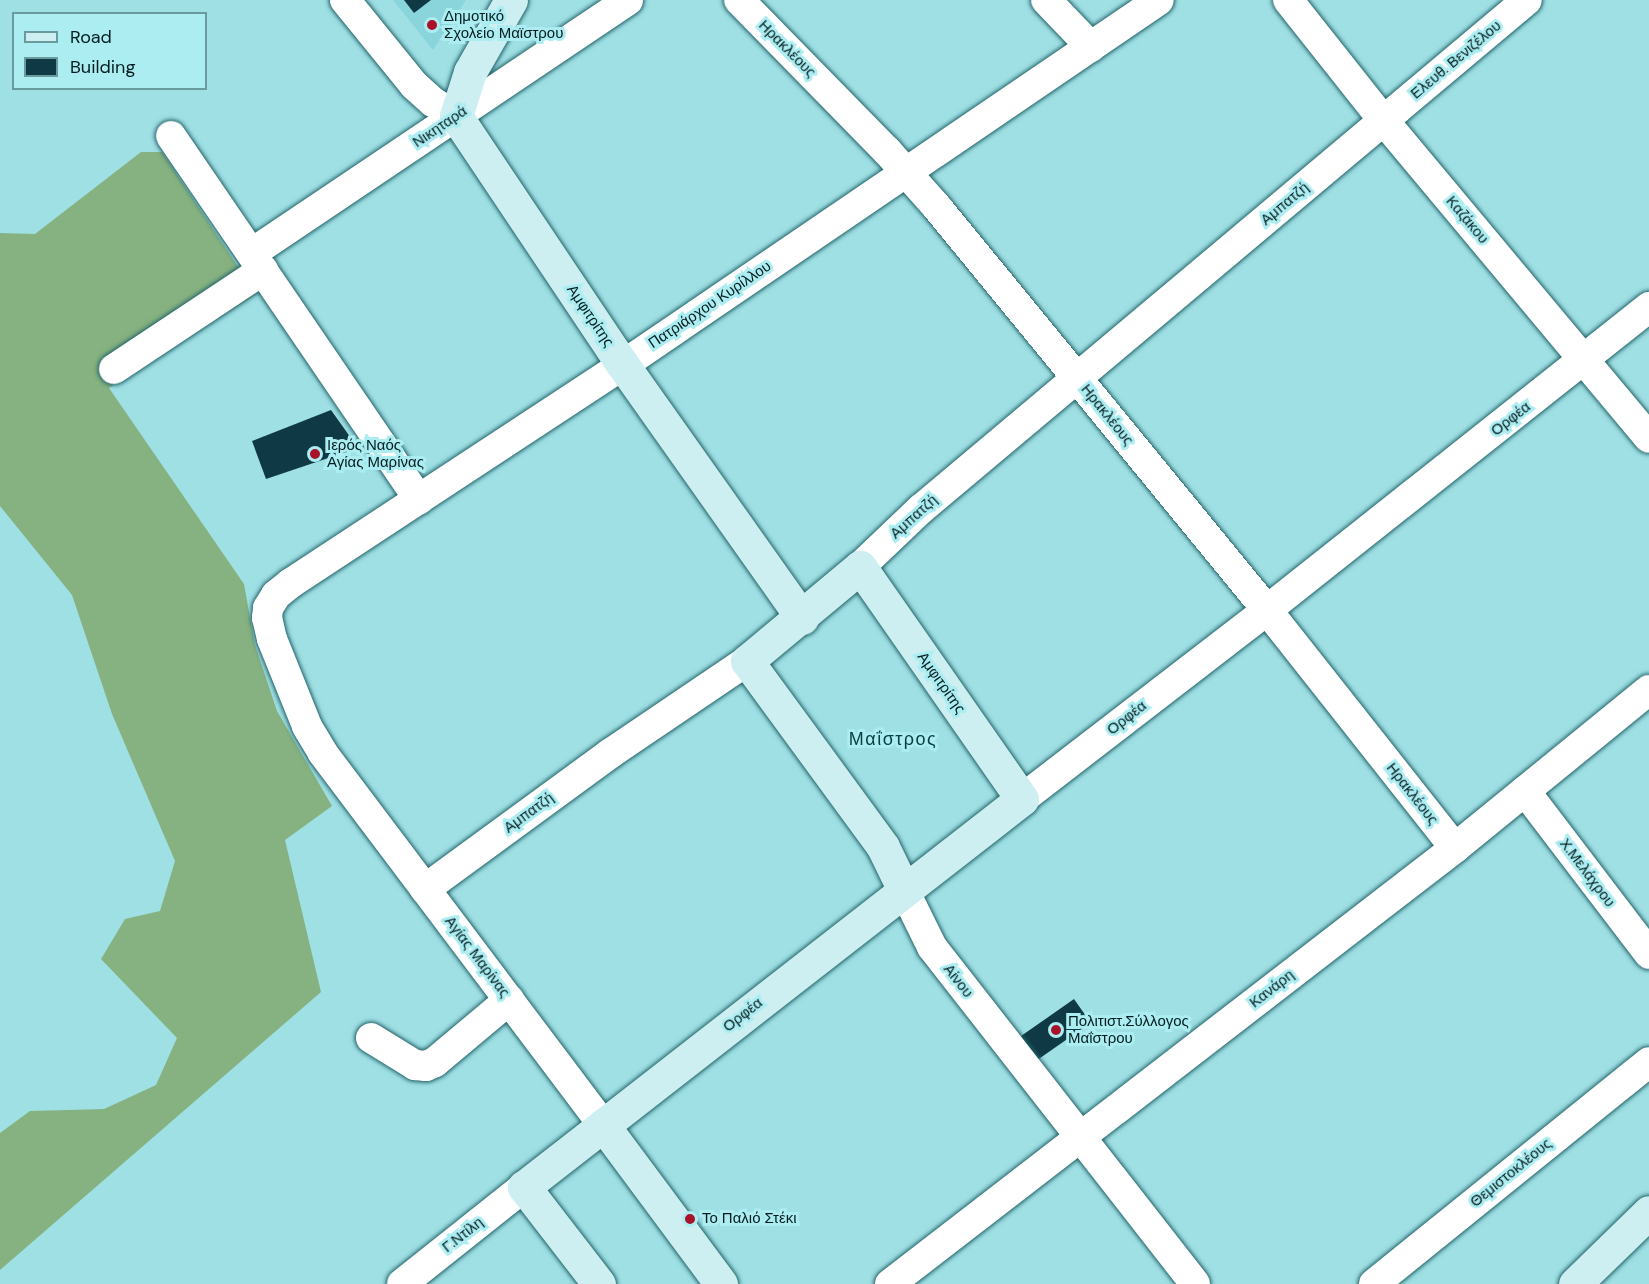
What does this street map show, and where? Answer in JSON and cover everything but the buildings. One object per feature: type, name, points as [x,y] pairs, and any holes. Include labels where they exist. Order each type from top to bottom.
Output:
[{"type":"street","points":[[345,0],[414,85],[433,102],[456,116],[470,72],[511,0]]},
{"type":"street","name":"Νικηταρά","points":[[114,369],[456,116],[628,0]]},
{"type":"street","name":"Ηρακλέους","points":[[739,0],[905,171],[1267,610],[1455,848]]},
{"type":"street","points":[[1046,0],[1091,46]]},
{"type":"street","name":"Πατριάρχου Κυρίλλου","points":[[267,612],[276,595],[291,583],[623,365],[1159,0]]},
{"type":"street","name":"Καζάκου","points":[[1288,0],[1384,121],[1649,438]]},
{"type":"street","name":"Ελευθ. Βενιζέλου","points":[[1384,121],[1527,0]]},
{"type":"street","name":"Αμφιτρίτης","points":[[456,116],[623,365],[801,618]]},
{"type":"street","name":"Αμπατζή","points":[[425,889],[611,753],[747,661],[801,618],[860,567],[921,509],[1384,121]]},
{"type":"street","points":[[171,136],[419,500]]},
{"type":"street","name":"Ορφέα","points":[[524,1187],[1267,610],[1649,308]]},
{"type":"street","name":"Αμφιτρίτης","points":[[860,567],[1022,799]]},
{"type":"street","name":"Αγίας Μαρίνας","points":[[267,612],[272,639],[307,726],[323,753],[721,1284]]},
{"type":"street","name":"Αίνου","points":[[747,661],[883,847],[932,947],[1196,1284]]},
{"type":"street","name":"Κανάρη","points":[[890,1284],[1455,848],[1649,690]]},
{"type":"street","name":"Χ.Μελάχρου","points":[[1525,791],[1649,954]]},
{"type":"street","points":[[371,1038],[415,1065],[426,1066],[435,1062],[509,1000]]},
{"type":"street","name":"Θεμιστοκλέους","points":[[1374,1284],[1649,1062]]},
{"type":"street","points":[[524,1187],[599,1284]]},
{"type":"street","name":"Γ.Ντίλη","points":[[402,1284],[524,1187]]},
{"type":"street","points":[[1575,1284],[1649,1212]]},
{"type":"shaded area","name":"Δημοτικό Σχολείο Μαϊστρου","points":[[393,0],[466,0],[433,50]]},
{"type":"green space","points":[[141,152],[162,152],[256,294],[109,388],[244,584],[255,645],[277,711],[332,806],[285,840],[321,992],[0,1270],[0,1133],[30,1111],[104,1109],[156,1085],[177,1038],[101,959],[125,919],[160,911],[175,861],[112,714],[72,595],[0,506],[0,233],[35,234]]},
{"type":"place","name":"Δημοτικό Σχολείο Μαϊστρου","points":[[432,25]]},
{"type":"place","name":"Ιερός Ναός Αγίας Μαρίνας","points":[[315,454]]},
{"type":"place","name":"Πολιτιστ.Σύλλογος Μαΐστρου","points":[[1056,1030]]},
{"type":"place","name":"Το Παλιό Στέκι","points":[[690,1219]]},
{"type":"district","name":"Μαΐστρος","points":[[893,739]]}]
